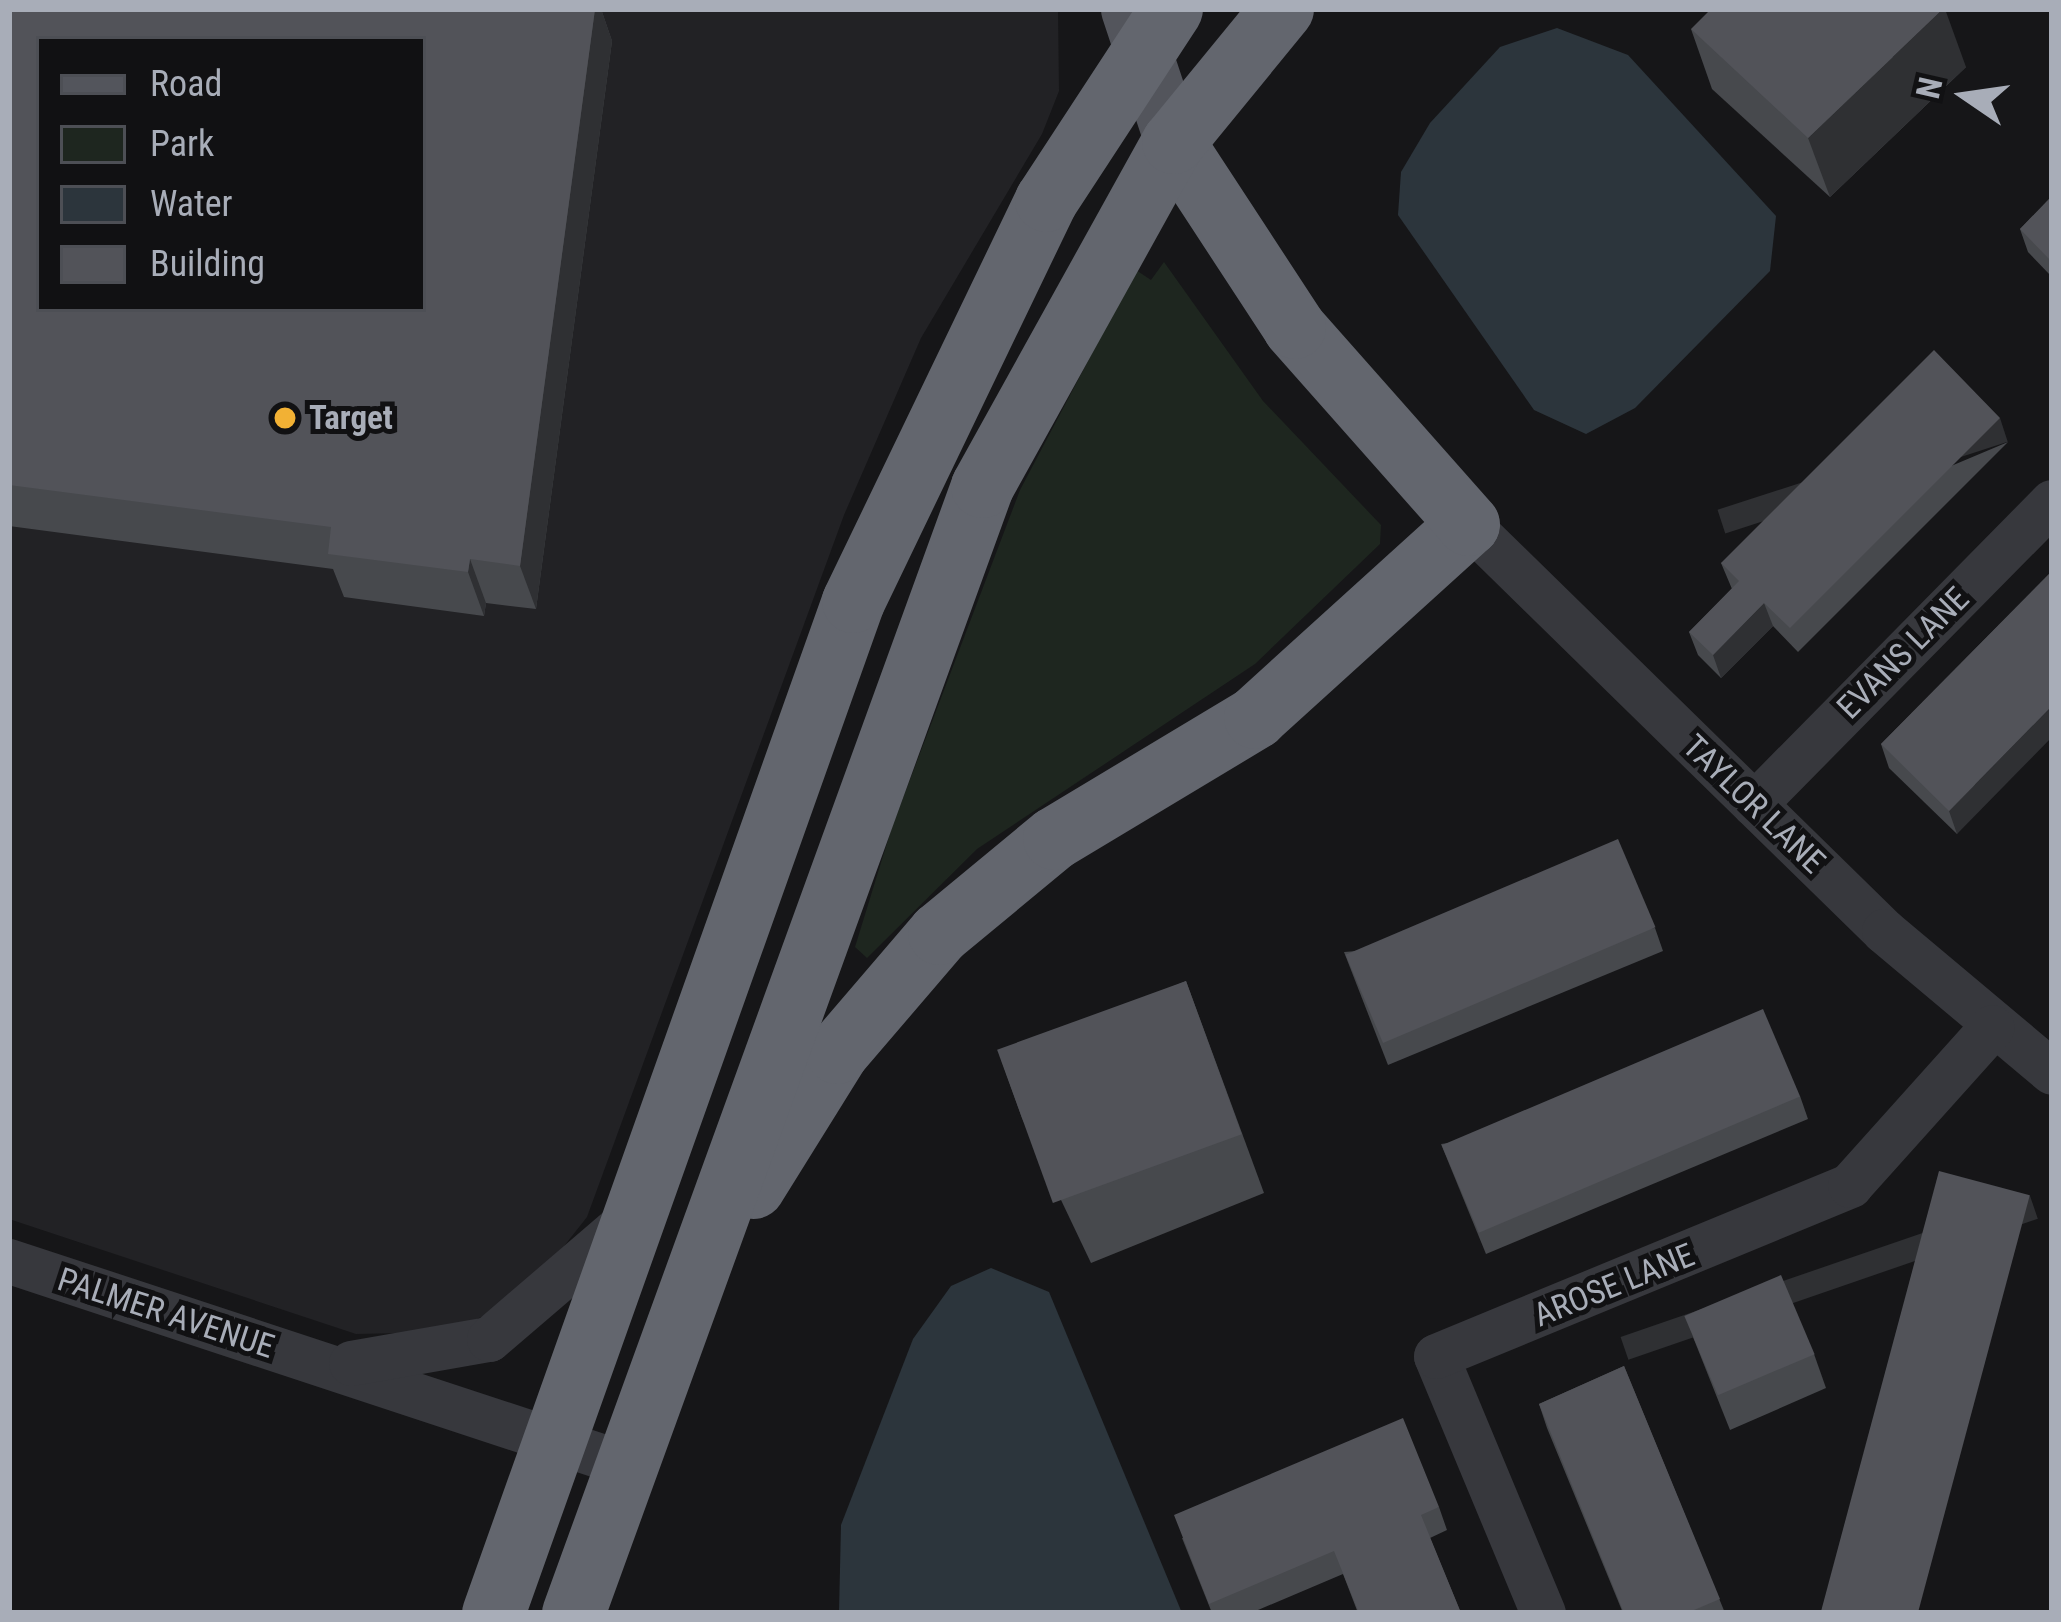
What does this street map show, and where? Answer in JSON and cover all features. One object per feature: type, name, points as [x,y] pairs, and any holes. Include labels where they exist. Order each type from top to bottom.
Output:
[{"type":"highway","points":[[572,1613],[622,1463],[982,486],[1173,142],[1282,9]]},
{"type":"highway","points":[[493,1613],[853,601],[955,370],[1146,22]]},
{"type":"highway","points":[[683,1301],[837,1052],[940,933],[1054,838],[1255,717],[1468,524],[1294,328],[1173,142]]},
{"type":"main road","points":[[1146,22],[1173,142]]},
{"type":"street","name":"EVANS LANE","points":[[1754,804],[2052,502]]},
{"type":"street","name":"TAYLOR LANE","points":[[1468,524],[1754,804],[1992,1027],[2052,1072]]},
{"type":"street","name":"AROSE LANE","points":[[1543,1613],[1436,1356],[1850,1185],[1992,1027]]},
{"type":"street","name":"PALMER AVENUE","points":[[323,1364],[400,1361],[488,1339],[630,1218]]},
{"type":"street","name":"PALMER AVENUE","points":[[9,1261],[622,1463]]},
{"type":"shaded area","points":[[9,9],[1058,9],[1059,91],[1042,134],[921,338],[844,515],[587,1217],[523,1298],[448,1332],[356,1334],[9,1219]]},
{"type":"green space","points":[[1164,262],[1263,401],[1381,525],[1380,544],[1255,664],[977,849],[867,958],[855,947],[892,827],[1020,490],[1136,270],[1151,280]]},
{"type":"water","points":[[1557,28],[1628,55],[1776,216],[1770,271],[1635,408],[1586,434],[1534,410],[1398,215],[1401,172],[1430,123],[1500,47]]},
{"type":"water","points":[[991,1268],[1049,1292],[1182,1613],[839,1613],[841,1525],[913,1339],[951,1286]]},
{"type":"building","name":"Target","points":[[9,9],[595,9],[520,566],[470,559],[468,572],[328,554],[331,527],[9,485]]},
{"type":"building","points":[[1711,9],[1943,9],[1808,138],[1691,29]]},
{"type":"building","points":[[2052,196],[2052,262],[2020,229]]},
{"type":"building","points":[[1934,350],[2000,418],[1790,628],[1764,603],[1713,655],[1689,632],[1739,581],[1721,563]]},
{"type":"building","points":[[2052,571],[2052,706],[1949,811],[1881,744]]},
{"type":"building","points":[[1618,839],[1656,927],[1383,1043],[1346,955]]},
{"type":"building","points":[[1186,981],[1242,1134],[1053,1203],[997,1050]]},
{"type":"building","points":[[1763,1009],[1800,1096],[1479,1233],[1442,1145]]},
{"type":"building","points":[[1939,1171],[2030,1195],[1918,1613],[1821,1613]]},
{"type":"building","points":[[1781,1275],[1815,1354],[1718,1395],[1684,1316]]},
{"type":"building","points":[[1624,1366],[1720,1599],[1687,1613],[1624,1613],[1539,1404]]},
{"type":"building","points":[[1403,1418],[1439,1507],[1421,1515],[1461,1613],[1359,1613],[1334,1551],[1209,1604],[1174,1515]]},
{"type":"place","name":"Target","points":[[285,418]]}]
